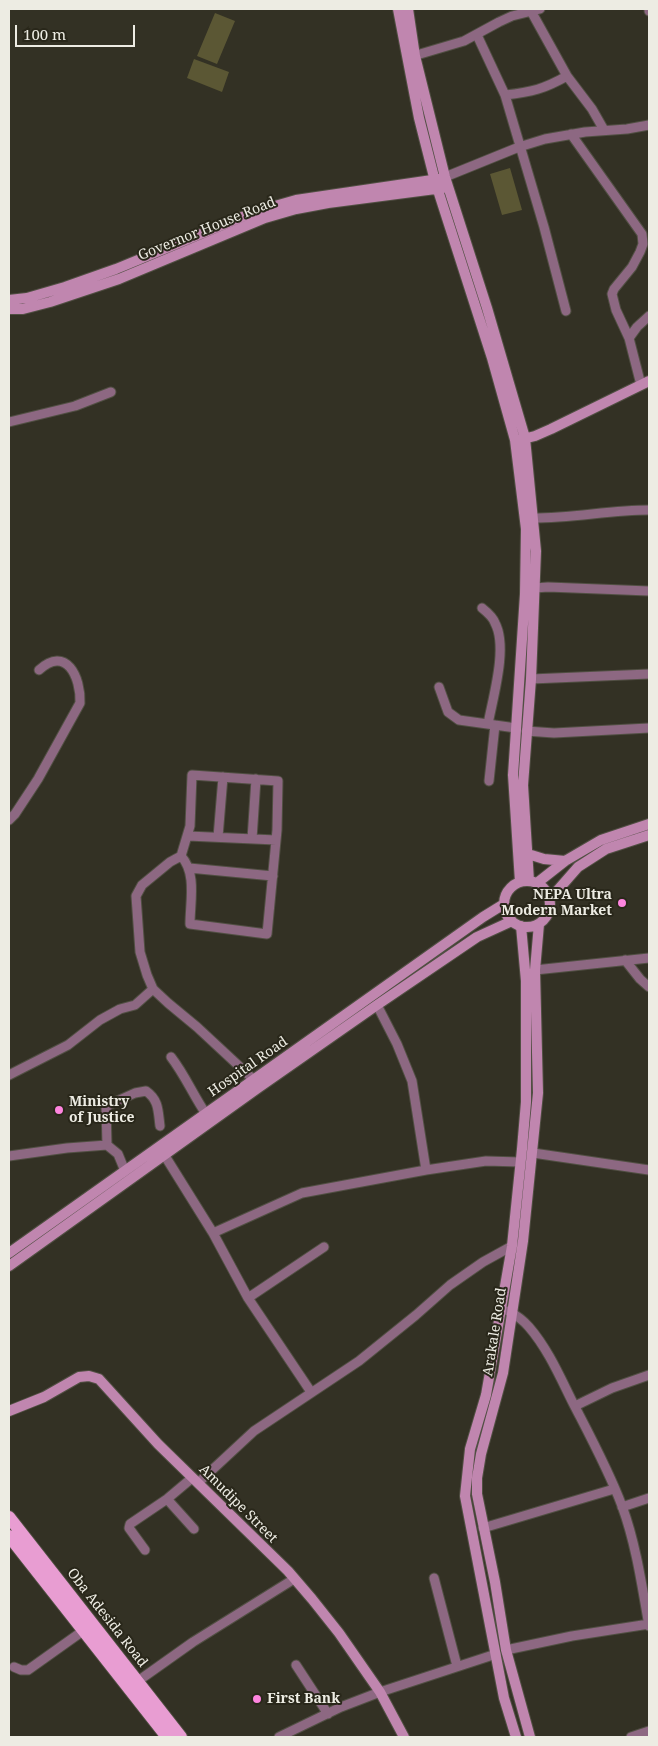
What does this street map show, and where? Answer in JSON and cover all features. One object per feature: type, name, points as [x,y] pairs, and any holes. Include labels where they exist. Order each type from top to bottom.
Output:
[{"type":"main road","points":[[398,9],[447,182],[474,268],[520,439],[536,551],[530,679],[513,775],[529,882]]},
{"type":"main road","points":[[408,9],[418,118],[436,185],[463,271],[502,392],[520,439]]},
{"type":"main road","name":"Governor House Road","points":[[9,309],[23,309],[50,302],[119,278],[265,218],[296,209],[447,182]]},
{"type":"main road","name":"Governor House Road","points":[[9,300],[27,298],[65,287],[134,262],[254,212],[296,200],[344,192],[436,185]]},
{"type":"main road","points":[[463,271],[474,268]]},
{"type":"main road","points":[[520,439],[552,429],[645,383]]},
{"type":"main road","points":[[529,882],[521,730],[525,594],[530,518]]},
{"type":"main road","points":[[529,882],[546,890],[550,899],[550,908],[546,917],[539,924],[530,927],[516,924],[506,914],[504,904],[506,895],[512,887],[529,882],[601,840],[649,824]]},
{"type":"main road","points":[[550,899],[578,867],[606,849],[649,835]]},
{"type":"main road","points":[[528,854],[544,859],[564,861]]},
{"type":"main road","name":"Hospital Road","points":[[9,1253],[504,904]]},
{"type":"main road","name":"Hospital Road","points":[[9,1266],[258,1088],[477,937],[516,924]]},
{"type":"main road","name":"Arakale Road","points":[[516,924],[526,981],[526,1102],[512,1246],[486,1395],[470,1449],[465,1496],[504,1698],[516,1737]]},
{"type":"main road","name":"Arakale Road","points":[[530,1737],[506,1650],[495,1582],[477,1494],[477,1478],[481,1454],[500,1389],[523,1241],[533,1153],[538,1093],[535,970],[539,924]]},
{"type":"main road","name":"Amudipe Street","points":[[9,1411],[44,1396],[79,1377],[89,1376],[99,1379],[158,1444],[288,1571],[312,1599],[339,1633],[380,1692],[404,1737]]},
{"type":"main road","name":"Oba Adesida Road","points":[[9,1517],[167,1737]]},
{"type":"main road","name":"Oba Adesida Road","points":[[11,1543],[138,1681],[181,1737]]},
{"type":"street","points":[[411,57],[448,46],[499,22],[536,10],[567,76],[592,109],[604,130]]},
{"type":"street","points":[[477,34],[505,95],[544,227],[566,311]]},
{"type":"street","points":[[505,95],[532,92],[548,87],[567,76]]},
{"type":"street","points":[[447,182],[519,147],[550,138],[649,125]]},
{"type":"street","points":[[571,134],[646,232],[640,252],[632,267],[612,294],[616,310],[629,338],[645,383]]},
{"type":"street","points":[[629,338],[637,326],[649,316]]},
{"type":"street","points":[[9,422],[74,406],[111,392]]},
{"type":"street","points":[[530,518],[551,519],[618,511],[649,510]]},
{"type":"street","points":[[535,588],[649,591]]},
{"type":"street","points":[[482,608],[495,622],[499,633],[500,646],[492,724],[489,781]]},
{"type":"street","points":[[9,820],[38,779],[80,703],[80,694],[70,665],[64,662],[52,662],[39,670]]},
{"type":"street","points":[[530,679],[649,674],[649,678]]},
{"type":"street","points":[[439,687],[448,712],[459,720],[554,734],[649,728]]},
{"type":"street","points":[[181,856],[187,862],[191,878],[190,924],[267,934],[276,840],[278,780],[192,775],[190,826],[181,856],[170,862],[142,885],[136,896],[140,952],[153,989],[254,1080]]},
{"type":"street","points":[[218,837],[224,777]]},
{"type":"street","points":[[252,839],[256,779]]},
{"type":"street","points":[[188,836],[276,840]]},
{"type":"street","points":[[189,868],[273,876]]},
{"type":"street","points":[[535,970],[649,958]]},
{"type":"street","points":[[625,960],[649,987]]},
{"type":"street","points":[[9,1075],[68,1045],[100,1020],[120,1009],[135,1005],[153,989]]},
{"type":"street","points":[[377,1005],[397,1044],[412,1081],[426,1170]]},
{"type":"street","points":[[170,1057],[182,1072],[189,1088],[206,1114]]},
{"type":"street","points":[[107,1145],[106,1106],[135,1093],[146,1091],[153,1096],[158,1108],[160,1126]]},
{"type":"street","points":[[9,1156],[107,1145],[118,1154],[125,1172]]},
{"type":"street","points":[[533,1153],[649,1170]]},
{"type":"street","points":[[165,1156],[213,1233],[248,1298],[311,1392]]},
{"type":"street","points":[[213,1233],[302,1193],[486,1161],[520,1162]]},
{"type":"street","points":[[144,1550],[129,1526],[195,1480],[254,1432],[359,1361],[450,1285],[483,1262],[512,1246]]},
{"type":"street","points":[[248,1298],[324,1247]]},
{"type":"street","points":[[501,1308],[512,1313],[528,1325],[540,1340],[575,1406],[614,1489],[622,1507],[634,1547],[649,1625],[572,1636],[506,1650]]},
{"type":"street","points":[[575,1406],[612,1388],[649,1375]]},
{"type":"street","points":[[483,1528],[614,1489]]},
{"type":"street","points":[[622,1507],[649,1498]]},
{"type":"street","points":[[167,1499],[194,1529]]},
{"type":"street","points":[[434,1578],[457,1666]]},
{"type":"street","points":[[138,1681],[193,1642],[294,1579]]},
{"type":"street","points":[[14,1667],[28,1670],[88,1628]]},
{"type":"street","points":[[279,1737],[380,1692],[496,1654]]},
{"type":"street","points":[[296,1665],[328,1714]]},
{"type":"street","points":[[631,1737],[649,1732]]},
{"type":"shaded area","points":[[215,13],[235,21],[217,64],[197,56]]},
{"type":"shaded area","points":[[194,59],[229,72],[222,92],[187,78]]},
{"type":"shaded area","points":[[510,168],[522,210],[502,215],[490,174]]},
{"type":"place","name":"NEPA Ultra Modern Market","points":[[622,903]]},
{"type":"place","name":"Ministry of Justice","points":[[59,1110]]},
{"type":"place","name":"First Bank","points":[[257,1699]]}]
